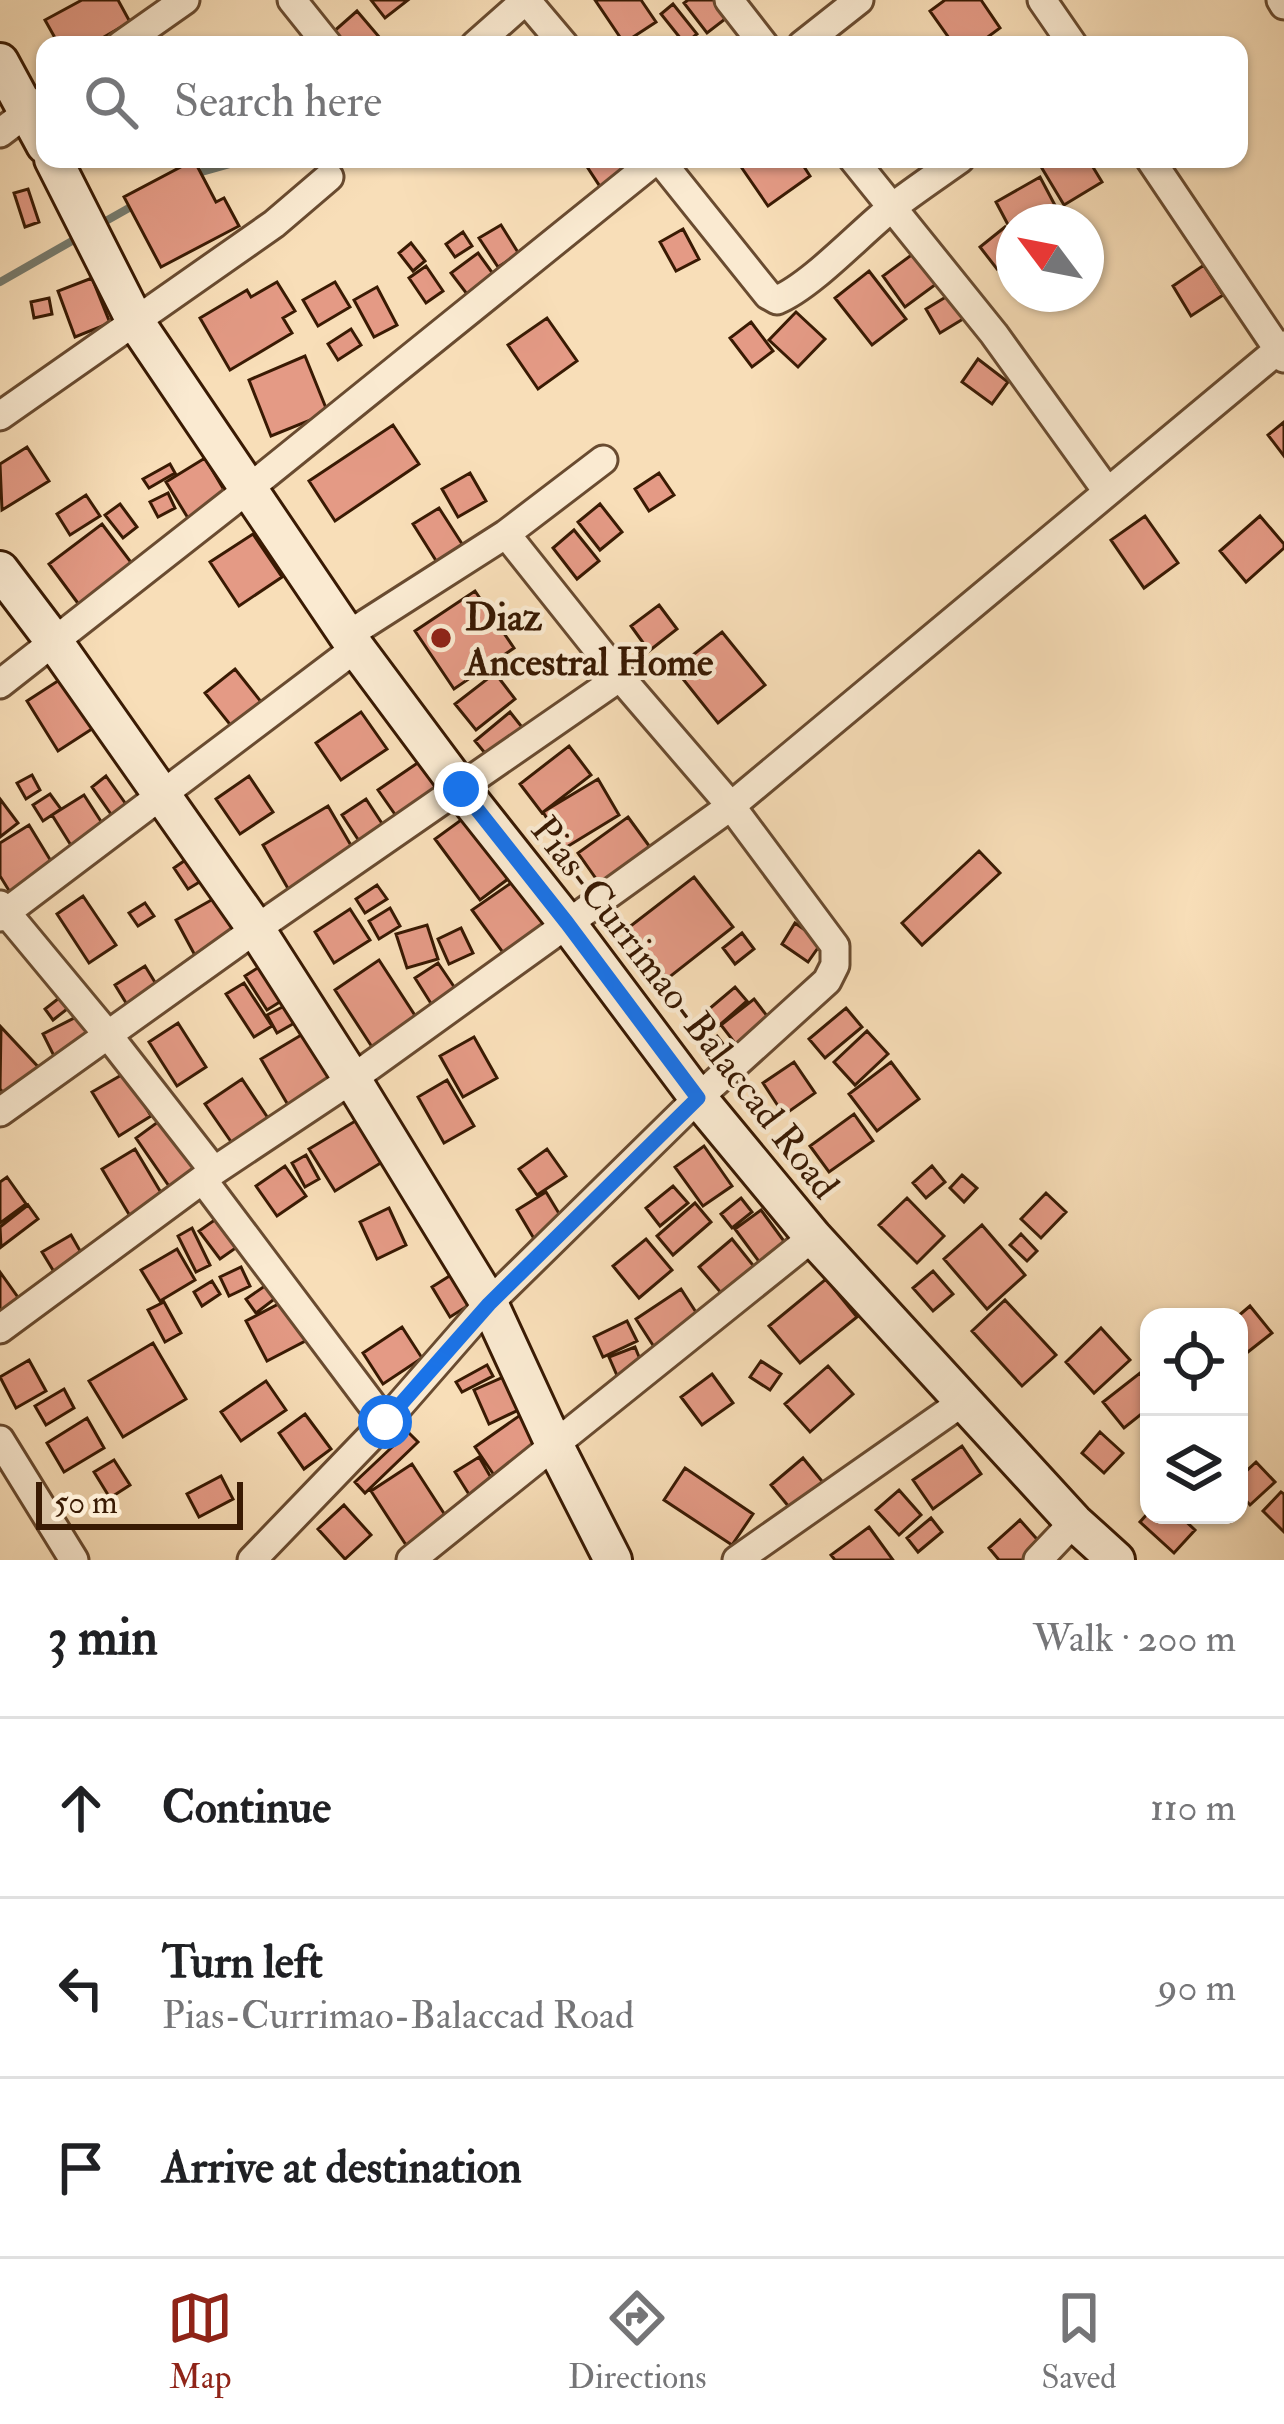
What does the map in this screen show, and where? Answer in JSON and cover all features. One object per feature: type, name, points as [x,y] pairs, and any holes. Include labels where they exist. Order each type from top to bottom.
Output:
[{"type":"main road","points":[[0,62],[24,114]]},
{"type":"main road","name":"Pias-Currimao-Balaccad Road","points":[[57,168],[136,321],[247,490],[461,789],[698,1098],[813,1237],[1074,1522],[1116,1560]]},
{"type":"main road","points":[[0,570],[256,929],[352,1079],[489,1304],[613,1560]]},
{"type":"street","points":[[134,36],[185,0]]},
{"type":"street","points":[[292,0],[321,36]]},
{"type":"street","points":[[485,36],[526,0],[556,36]]},
{"type":"street","points":[[729,0],[757,36]]},
{"type":"street","points":[[813,36],[859,0]]},
{"type":"street","points":[[1042,0],[1067,36]]},
{"type":"street","points":[[0,684],[647,168]]},
{"type":"street","points":[[665,168],[768,295],[777,300],[947,168]]},
{"type":"street","points":[[860,168],[994,334],[1107,491]]},
{"type":"street","points":[[0,1329],[208,1175],[352,1079],[731,806],[1282,351],[1156,168]]},
{"type":"street","points":[[0,416],[274,224],[329,177]]},
{"type":"street","points":[[385,1422],[108,1034],[2,911],[161,794],[352,641],[603,460]]},
{"type":"street","points":[[252,1560],[385,1422],[489,1304],[698,1098],[827,981],[836,965],[835,946],[731,806],[506,534]]},
{"type":"street","points":[[0,1112],[620,677]]},
{"type":"street","points":[[411,1560],[813,1237]]},
{"type":"street","points":[[737,1560],[964,1401]]},
{"type":"street","points":[[0,1440],[74,1560]]},
{"type":"street","points":[[1038,1560],[1074,1522]]},
{"type":"building","points":[[82,0],[118,0],[130,22],[106,36],[54,36],[45,20]]},
{"type":"building","points":[[371,0],[408,0],[385,18]]},
{"type":"building","points":[[595,0],[641,0],[656,22],[635,36],[619,36]]},
{"type":"building","points":[[716,0],[729,16],[707,33],[684,3]]},
{"type":"building","points":[[945,0],[981,0],[1000,28],[989,36],[948,36],[930,11]]},
{"type":"building","points":[[673,4],[697,34],[679,36],[661,14]]},
{"type":"building","points":[[357,11],[378,36],[334,36],[332,33]]},
{"type":"building","points":[[179,168],[198,168],[216,202],[224,198],[239,226],[161,267],[124,197]]},
{"type":"building","points":[[588,168],[629,168],[601,188]]},
{"type":"building","points":[[742,168],[805,168],[810,176],[768,206]]},
{"type":"building","points":[[1042,168],[1093,168],[1102,182],[1063,204]]},
{"type":"building","points":[[1040,177],[1054,204],[997,204]]},
{"type":"building","points":[[28,189],[39,222],[25,227],[14,193]]},
{"type":"building","points":[[501,225],[519,254],[498,267],[479,238]]},
{"type":"building","points":[[683,229],[699,259],[676,271],[660,242]]},
{"type":"building","points":[[463,232],[472,246],[455,257],[446,244]]},
{"type":"building","points":[[996,234],[996,268],[980,247]]},
{"type":"building","points":[[411,243],[425,261],[413,271],[399,253]]},
{"type":"building","points":[[921,248],[943,279],[905,307],[883,276]]},
{"type":"building","points":[[478,253],[499,282],[473,302],[451,273]]},
{"type":"building","points":[[1204,265],[1223,295],[1191,316],[1173,286]]},
{"type":"building","points":[[426,266],[443,291],[426,303],[409,278]]},
{"type":"building","points":[[869,271],[906,319],[872,345],[835,298]]},
{"type":"building","points":[[92,278],[110,323],[75,337],[58,291]]},
{"type":"building","points":[[277,282],[295,311],[283,318],[292,333],[230,370],[200,318],[247,290],[251,297]]},
{"type":"building","points":[[335,282],[350,307],[318,326],[303,300]]},
{"type":"building","points":[[377,287],[397,325],[374,337],[354,300]]},
{"type":"building","points":[[954,292],[968,316],[940,333],[926,309]]},
{"type":"building","points":[[49,298],[52,314],[34,318],[31,302]]},
{"type":"building","points":[[796,312],[825,339],[798,367],[769,340]]},
{"type":"building","points":[[547,318],[577,361],[538,389],[508,345]]},
{"type":"building","points":[[751,322],[773,351],[752,367],[730,338]]},
{"type":"building","points":[[351,329],[361,345],[338,360],[328,344]]},
{"type":"building","points":[[305,356],[328,413],[271,436],[249,380]]},
{"type":"building","points":[[978,359],[1008,382],[992,404],[962,382]]},
{"type":"building","points":[[1284,422],[1284,456],[1268,435]]},
{"type":"building","points":[[393,425],[419,464],[335,521],[309,481]]},
{"type":"building","points":[[27,447],[49,481],[2,510],[0,464]]},
{"type":"building","points":[[205,458],[230,500],[191,523],[166,482]]},
{"type":"building","points":[[170,464],[175,473],[149,488],[143,479]]},
{"type":"building","points":[[470,473],[486,501],[458,517],[442,489]]},
{"type":"building","points":[[659,473],[674,495],[649,511],[635,489]]},
{"type":"building","points":[[168,493],[175,508],[158,517],[150,502]]},
{"type":"building","points":[[86,495],[100,516],[70,535],[57,514]]},
{"type":"building","points":[[120,504],[137,527],[123,538],[105,515]]},
{"type":"building","points":[[600,504],[622,532],[600,550],[578,522]]},
{"type":"building","points":[[439,508],[466,550],[440,567],[413,524]]},
{"type":"building","points":[[1145,516],[1178,563],[1144,588],[1111,540]]},
{"type":"building","points":[[1260,516],[1284,548],[1246,582],[1220,551]]},
{"type":"building","points":[[102,524],[133,565],[80,606],[49,564]]},
{"type":"building","points":[[574,530],[599,561],[577,579],[553,548]]},
{"type":"building","points":[[253,534],[282,577],[239,606],[210,562]]},
{"type":"building","points":[[475,591],[514,648],[454,689],[415,631]]},
{"type":"building","points":[[659,605],[677,629],[649,651],[631,626]]},
{"type":"building","points":[[722,632],[765,685],[718,723],[675,669]]},
{"type":"building","points":[[235,669],[262,703],[232,727],[205,693]]},
{"type":"building","points":[[495,673],[515,699],[476,730],[455,704]]},
{"type":"building","points":[[67,675],[98,725],[58,751],[27,701]]},
{"type":"building","points":[[361,712],[387,749],[341,780],[316,743]]},
{"type":"building","points":[[510,712],[529,736],[494,764],[475,741]]},
{"type":"building","points":[[569,746],[591,775],[542,813],[520,784]]},
{"type":"building","points":[[419,762],[441,794],[401,823],[378,790]]},
{"type":"building","points":[[32,775],[40,790],[26,799],[17,783]]},
{"type":"building","points":[[106,776],[128,807],[113,817],[92,787]]},
{"type":"building","points":[[249,776],[273,812],[240,834],[216,799]]},
{"type":"building","points":[[598,779],[619,815],[565,848],[543,812]]},
{"type":"building","points":[[50,794],[61,809],[43,821],[33,805]]},
{"type":"building","points":[[84,795],[104,826],[72,847],[52,815]]},
{"type":"building","points":[[0,799],[18,823],[0,837]]},
{"type":"building","points":[[366,799],[387,831],[363,847],[342,815]]},
{"type":"building","points":[[328,806],[356,854],[290,892],[263,845]]},
{"type":"building","points":[[472,812],[516,873],[480,900],[435,839]]},
{"type":"building","points":[[628,817],[655,854],[604,890],[578,853]]},
{"type":"building","points":[[29,825],[57,871],[13,897],[0,876],[0,843]]},
{"type":"building","points":[[979,851],[1000,873],[922,945],[902,923]]},
{"type":"building","points":[[197,852],[211,875],[188,889],[174,868]]},
{"type":"building","points":[[694,877],[733,927],[667,979],[628,928]]},
{"type":"building","points":[[514,881],[544,925],[504,954],[472,910]]},
{"type":"building","points":[[377,885],[387,899],[365,913],[356,899]]},
{"type":"building","points":[[222,894],[245,934],[198,961],[176,920]]},
{"type":"building","points":[[83,896],[116,945],[89,963],[57,914]]},
{"type":"building","points":[[145,903],[154,916],[138,926],[129,913]]},
{"type":"building","points":[[390,908],[400,926],[379,939],[369,921]]},
{"type":"building","points":[[350,909],[370,940],[334,963],[315,932]]},
{"type":"building","points":[[795,923],[822,942],[808,962],[782,944]]},
{"type":"building","points":[[427,925],[438,959],[407,968],[396,934]]},
{"type":"building","points":[[461,928],[473,953],[449,964],[438,939]]},
{"type":"building","points":[[742,933],[754,949],[735,964],[723,948]]},
{"type":"building","points":[[273,958],[294,993],[267,1010],[245,976]]},
{"type":"building","points":[[379,960],[418,1020],[374,1050],[335,990]]},
{"type":"building","points":[[438,963],[461,997],[437,1013],[415,978]]},
{"type":"building","points":[[145,966],[161,992],[131,1011],[115,985]]},
{"type":"building","points":[[244,983],[272,1026],[254,1037],[226,994]]},
{"type":"building","points":[[735,987],[747,1001],[714,1030],[702,1015]]},
{"type":"building","points":[[63,995],[71,1006],[53,1020],[45,1009]]},
{"type":"building","points":[[754,999],[774,1025],[741,1051],[721,1025]]},
{"type":"building","points":[[296,1000],[305,1017],[277,1033],[267,1015]]},
{"type":"building","points":[[846,1008],[862,1027],[825,1058],[809,1039]]},
{"type":"building","points":[[82,1014],[95,1039],[56,1060],[43,1034]]},
{"type":"building","points":[[178,1023],[206,1067],[177,1086],[149,1042]]},
{"type":"building","points":[[1,1027],[43,1072],[12,1102],[0,1089]]},
{"type":"building","points":[[308,1031],[338,1083],[291,1110],[261,1059]]},
{"type":"building","points":[[867,1031],[888,1054],[855,1085],[834,1062]]},
{"type":"building","points":[[717,1036],[736,1061],[720,1073],[701,1048]]},
{"type":"building","points":[[474,1037],[497,1078],[463,1097],[440,1056]]},
{"type":"building","points":[[794,1062],[815,1093],[784,1115],[763,1083]]},
{"type":"building","points":[[891,1062],[919,1099],[877,1131],[849,1094]]},
{"type":"building","points":[[125,1073],[151,1116],[119,1136],[92,1092]]},
{"type":"building","points":[[242,1079],[270,1121],[234,1146],[205,1104]]},
{"type":"building","points":[[447,1080],[474,1126],[444,1143],[418,1097]]},
{"type":"building","points":[[367,1114],[392,1156],[335,1191],[309,1149]]},
{"type":"building","points":[[854,1114],[873,1141],[829,1172],[810,1146]]},
{"type":"building","points":[[166,1116],[204,1171],[173,1192],[136,1138]]},
{"type":"building","points":[[704,1146],[732,1186],[703,1206],[675,1167]]},
{"type":"building","points":[[135,1149],[166,1201],[133,1221],[102,1169]]},
{"type":"building","points":[[547,1149],[566,1176],[537,1195],[519,1169]]},
{"type":"building","points":[[306,1155],[319,1179],[305,1187],[292,1163]]},
{"type":"building","points":[[285,1166],[306,1196],[277,1216],[256,1186]]},
{"type":"building","points":[[932,1166],[945,1182],[926,1198],[913,1183]]},
{"type":"building","points":[[962,1175],[977,1188],[964,1202],[950,1188]]},
{"type":"building","points":[[7,1177],[26,1204],[0,1223],[0,1182]]},
{"type":"building","points":[[673,1186],[688,1203],[660,1226],[646,1208]]},
{"type":"building","points":[[546,1192],[566,1225],[536,1242],[517,1210]]},
{"type":"building","points":[[1046,1193],[1066,1212],[1041,1238],[1021,1219]]},
{"type":"building","points":[[741,1198],[752,1212],[732,1228],[721,1214]]},
{"type":"building","points":[[907,1198],[944,1236],[917,1263],[879,1225]]},
{"type":"building","points":[[695,1203],[711,1222],[673,1255],[657,1236]]},
{"type":"building","points":[[28,1205],[38,1219],[1,1247],[0,1227]]},
{"type":"building","points":[[389,1208],[406,1245],[377,1259],[360,1222]]},
{"type":"building","points":[[761,1210],[792,1252],[766,1271],[735,1229]]},
{"type":"building","points":[[226,1212],[247,1240],[220,1259],[199,1231]]},
{"type":"building","points":[[982,1225],[1025,1275],[987,1309],[944,1259]]},
{"type":"building","points":[[192,1228],[210,1265],[196,1272],[178,1236]]},
{"type":"building","points":[[1021,1234],[1037,1251],[1027,1261],[1010,1245]]},
{"type":"building","points":[[71,1235],[87,1263],[59,1280],[42,1252]]},
{"type":"building","points":[[646,1239],[672,1270],[639,1298],[613,1266]]},
{"type":"building","points":[[732,1239],[760,1274],[728,1301],[699,1267]]},
{"type":"building","points":[[177,1249],[195,1280],[160,1301],[141,1270]]},
{"type":"building","points":[[241,1267],[250,1286],[229,1296],[220,1277]]},
{"type":"building","points":[[459,1270],[477,1300],[450,1317],[432,1287]]},
{"type":"building","points":[[933,1271],[953,1294],[933,1311],[913,1288]]},
{"type":"building","points":[[0,1272],[22,1303],[0,1319]]},
{"type":"building","points":[[826,1279],[857,1317],[800,1363],[769,1326]]},
{"type":"building","points":[[212,1281],[220,1294],[202,1306],[194,1292]]},
{"type":"building","points":[[272,1281],[281,1294],[256,1313],[246,1299]]},
{"type":"building","points":[[681,1289],[703,1323],[658,1353],[636,1319]]},
{"type":"building","points":[[288,1299],[309,1339],[267,1361],[246,1321]]},
{"type":"building","points":[[1005,1300],[1056,1355],[1022,1386],[972,1331]]},
{"type":"building","points":[[164,1302],[181,1333],[165,1342],[148,1310]]},
{"type":"building","points":[[1250,1306],[1272,1333],[1248,1352],[1248,1308]]},
{"type":"building","points":[[627,1321],[637,1341],[603,1357],[594,1337]]},
{"type":"building","points":[[402,1327],[422,1358],[383,1384],[363,1353]]},
{"type":"building","points":[[1101,1328],[1130,1360],[1094,1393],[1066,1362]]},
{"type":"building","points":[[153,1343],[186,1399],[123,1437],[89,1381]]},
{"type":"building","points":[[635,1347],[644,1369],[619,1380],[609,1357]]},
{"type":"building","points":[[29,1360],[46,1391],[16,1408],[0,1377]]},
{"type":"building","points":[[761,1361],[781,1374],[770,1390],[750,1377]]},
{"type":"building","points":[[487,1365],[493,1376],[462,1392],[456,1382]]},
{"type":"building","points":[[828,1366],[853,1394],[810,1432],[785,1404]]},
{"type":"building","points":[[515,1372],[529,1405],[489,1424],[474,1390]]},
{"type":"building","points":[[1140,1373],[1140,1415],[1124,1428],[1103,1402]]},
{"type":"building","points":[[712,1374],[733,1403],[702,1425],[681,1397]]},
{"type":"building","points":[[266,1381],[286,1410],[241,1441],[221,1412]]},
{"type":"building","points":[[64,1389],[74,1408],[46,1425],[35,1406]]},
{"type":"building","points":[[529,1409],[552,1443],[498,1481],[475,1447]]},
{"type":"building","points":[[305,1414],[331,1449],[304,1469],[279,1433]]},
{"type":"building","points":[[87,1418],[104,1448],[64,1472],[47,1443]]},
{"type":"building","points":[[408,1432],[418,1442],[365,1493],[355,1482]]},
{"type":"building","points":[[1100,1432],[1123,1453],[1104,1473],[1082,1453]]},
{"type":"building","points":[[962,1446],[981,1474],[933,1509],[913,1480]]},
{"type":"building","points":[[479,1457],[493,1481],[470,1496],[455,1472]]},
{"type":"building","points":[[803,1458],[826,1486],[794,1513],[771,1485]]},
{"type":"building","points":[[114,1460],[130,1485],[110,1498],[94,1472]]},
{"type":"building","points":[[1256,1462],[1275,1482],[1250,1505],[1248,1503],[1248,1470]]},
{"type":"building","points":[[412,1464],[447,1518],[406,1545],[371,1491]]},
{"type":"building","points":[[685,1468],[753,1514],[732,1545],[664,1500]]},
{"type":"building","points":[[221,1476],[233,1499],[199,1517],[187,1494]]},
{"type":"building","points":[[899,1490],[921,1515],[899,1535],[876,1510]]},
{"type":"building","points":[[1284,1494],[1284,1532],[1263,1511]]},
{"type":"building","points":[[344,1505],[371,1535],[345,1559],[318,1529]]},
{"type":"building","points":[[931,1518],[942,1532],[918,1552],[907,1538]]},
{"type":"building","points":[[1020,1520],[1043,1546],[1028,1560],[999,1560],[989,1548]]},
{"type":"building","points":[[1142,1524],[1189,1524],[1195,1530],[1174,1553]]},
{"type":"building","points":[[869,1527],[893,1560],[835,1560],[831,1555]]},
{"type":"waterway","points":[[191,175],[216,168]]},
{"type":"waterway","points":[[97,226],[136,204]]},
{"type":"waterway","points":[[0,282],[79,237]]},
{"type":"place","name":"Diaz Ancestral Home","points":[[441,638]]},
{"type":"route","points":[[385,1422],[489,1304],[698,1098],[461,789]]}]
